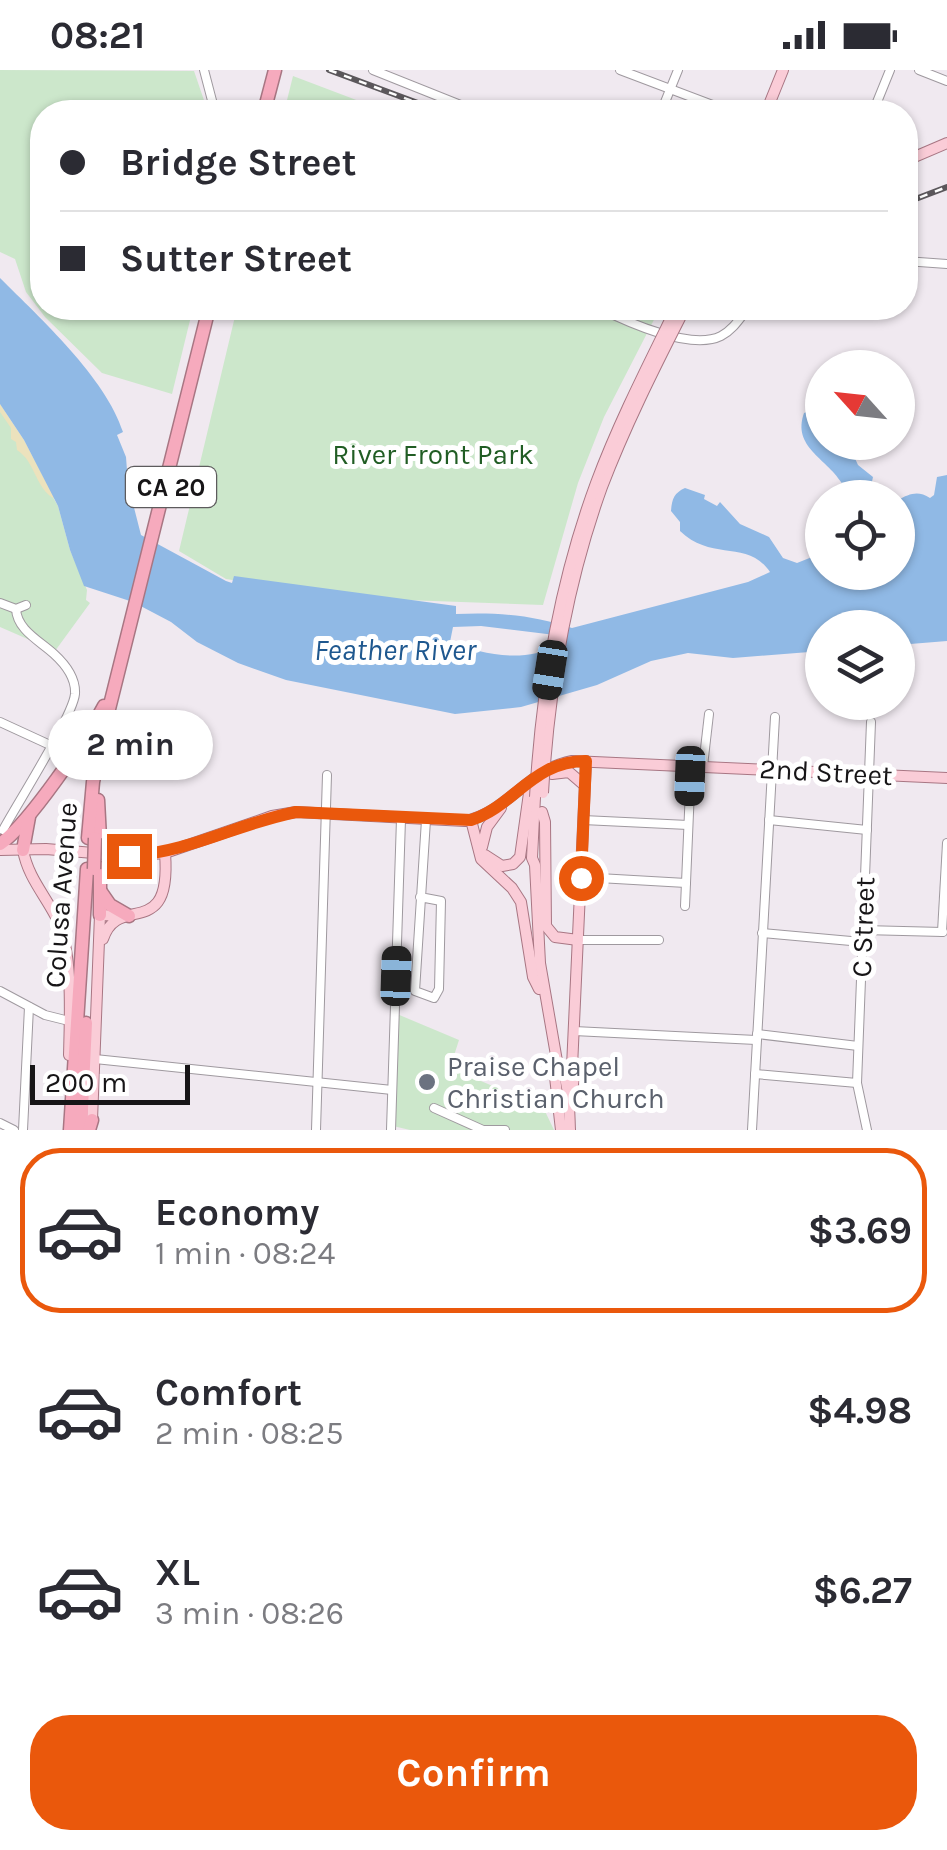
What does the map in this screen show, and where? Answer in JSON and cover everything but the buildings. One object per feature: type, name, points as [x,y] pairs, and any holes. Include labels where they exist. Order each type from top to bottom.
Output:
[{"type":"highway","points":[[264,100],[272,70]]},
{"type":"highway","name":"CA 20","points":[[121,670],[209,320]]},
{"type":"highway","points":[[1,841],[32,810],[91,729],[121,670]]},
{"type":"highway","name":"Colusa Avenue","points":[[94,838],[121,670]]},
{"type":"highway","name":"Colusa Avenue","points":[[88,1128],[96,766],[121,670]]},
{"type":"highway","points":[[23,850],[32,810]]},
{"type":"highway","points":[[93,869],[109,904],[129,916]]},
{"type":"highway","name":"Colusa Avenue","points":[[70,1130],[93,869]]},
{"type":"highway","points":[[100,889],[100,914]]},
{"type":"main road","points":[[771,100],[783,70]]},
{"type":"main road","points":[[918,155],[947,143]]},
{"type":"main road","points":[[536,865],[532,858],[538,758],[558,616],[580,531],[619,426],[675,320]]},
{"type":"main road","points":[[474,819],[482,847],[492,863],[506,866],[516,862],[536,797],[566,618],[584,544],[626,429],[675,320]]},
{"type":"main road","points":[[569,1108],[575,1072],[572,1067],[586,761]]},
{"type":"main road","name":"2nd Street","points":[[474,819],[538,775],[560,764],[586,761],[947,778]]},
{"type":"main road","points":[[538,775],[569,772],[584,786]]},
{"type":"main road","points":[[482,847],[486,830],[508,797]]},
{"type":"main road","points":[[536,797],[545,822],[546,926],[555,937],[578,940]]},
{"type":"main road","points":[[1,841],[23,850],[129,856],[166,853],[272,816],[296,812],[474,819]]},
{"type":"main road","points":[[542,812],[536,865],[536,924],[562,1130]]},
{"type":"main road","points":[[474,819],[480,858],[522,902],[533,976],[544,998]]},
{"type":"main road","points":[[23,850],[26,868],[62,933],[72,1091]]},
{"type":"main road","points":[[99,951],[109,923],[150,912],[160,900],[165,887],[166,853]]},
{"type":"main road","points":[[100,914],[129,916]]},
{"type":"main road","name":"Colusa Avenue","points":[[88,1128],[95,1059],[100,914]]},
{"type":"main road","points":[[556,1062],[562,1066],[570,1130]]},
{"type":"street","points":[[204,70],[212,100]]},
{"type":"street","points":[[373,70],[448,100]]},
{"type":"street","points":[[620,70],[699,100]]},
{"type":"street","points":[[666,100],[678,70]]},
{"type":"street","points":[[878,100],[890,70]]},
{"type":"street","points":[[919,70],[947,81]]},
{"type":"street","points":[[918,262],[947,264]]},
{"type":"street","points":[[623,320],[700,341],[724,334],[737,320]]},
{"type":"street","points":[[0,604],[16,610],[26,605]]},
{"type":"street","points":[[1,841],[75,696],[74,679],[59,658],[19,625],[16,610]]},
{"type":"street","points":[[703,766],[709,714]]},
{"type":"street","points":[[752,1130],[774,718]]},
{"type":"street","points":[[0,722],[50,745]]},
{"type":"street","name":"C Street","points":[[867,1130],[857,1084],[871,722]]},
{"type":"street","points":[[685,906],[690,766]]},
{"type":"street","points":[[316,1130],[328,776]]},
{"type":"street","points":[[391,1130],[402,819]]},
{"type":"street","points":[[420,897],[441,901],[439,989],[434,998],[415,991],[420,897],[426,820]]},
{"type":"street","points":[[583,820],[688,825]]},
{"type":"street","points":[[769,820],[867,830]]},
{"type":"street","points":[[863,930],[944,932],[947,843]]},
{"type":"street","points":[[581,878],[686,884]]},
{"type":"street","points":[[762,933],[862,942]]},
{"type":"street","points":[[578,940],[660,940]]},
{"type":"street","points":[[0,991],[51,1017],[69,1020]]},
{"type":"street","points":[[24,1130],[29,1007]]},
{"type":"street","points":[[574,1031],[756,1037],[858,1046]]},
{"type":"street","points":[[95,1059],[392,1090]]},
{"type":"street","points":[[755,1074],[857,1084]]},
{"type":"street","points":[[434,1108],[484,1130],[506,1130]]},
{"type":"street","points":[[0,1123],[14,1130]]},
{"type":"green space","points":[[0,70],[194,71],[204,100],[30,100],[30,297],[15,259],[0,252]]},
{"type":"green space","points":[[293,76],[356,100],[287,100]]},
{"type":"green space","points":[[48,320],[190,320],[172,394],[102,373]]},
{"type":"green space","name":"River Front Park","points":[[234,320],[654,320],[604,417],[578,483],[543,605],[349,598],[226,579],[179,551]]},
{"type":"green space","points":[[0,404],[58,506],[90,603],[55,651],[0,627]]},
{"type":"green space","points":[[397,1014],[459,1040],[450,1068],[543,1107],[554,1130],[410,1130],[393,1126]]},
{"type":"sand","points":[[0,404],[55,499],[43,489],[28,461],[17,450]]},
{"type":"water","name":"Feather River","points":[[0,278],[30,308],[30,320],[42,320],[70,350],[114,412],[123,432],[117,435],[126,457],[128,484],[141,535],[226,581],[232,583],[234,576],[456,606],[456,614],[515,615],[572,628],[748,582],[770,572],[751,556],[704,546],[680,531],[680,522],[671,507],[676,494],[685,488],[705,495],[704,499],[717,506],[720,502],[740,524],[769,537],[783,558],[797,563],[805,560],[805,590],[915,590],[915,494],[930,498],[937,477],[947,475],[947,641],[915,644],[915,610],[805,610],[805,652],[733,658],[688,653],[651,661],[597,685],[521,707],[455,714],[286,680],[238,663],[133,602],[84,586],[58,506],[24,440],[0,404]],"holes":[[[481,626],[555,635],[556,645],[517,656],[450,642],[453,627]]]},
{"type":"water","points":[[821,460],[856,460],[873,477],[840,480]]},
{"type":"railway","points":[[329,70],[410,100]]},
{"type":"railway","points":[[918,198],[947,187]]},
{"type":"place","name":"Praise Chapel Christian Church","points":[[427,1082]]},
{"type":"route","points":[[129,856],[166,853],[272,816],[296,812],[471,820],[495,809],[542,772],[566,762],[586,761],[581,878]]}]
